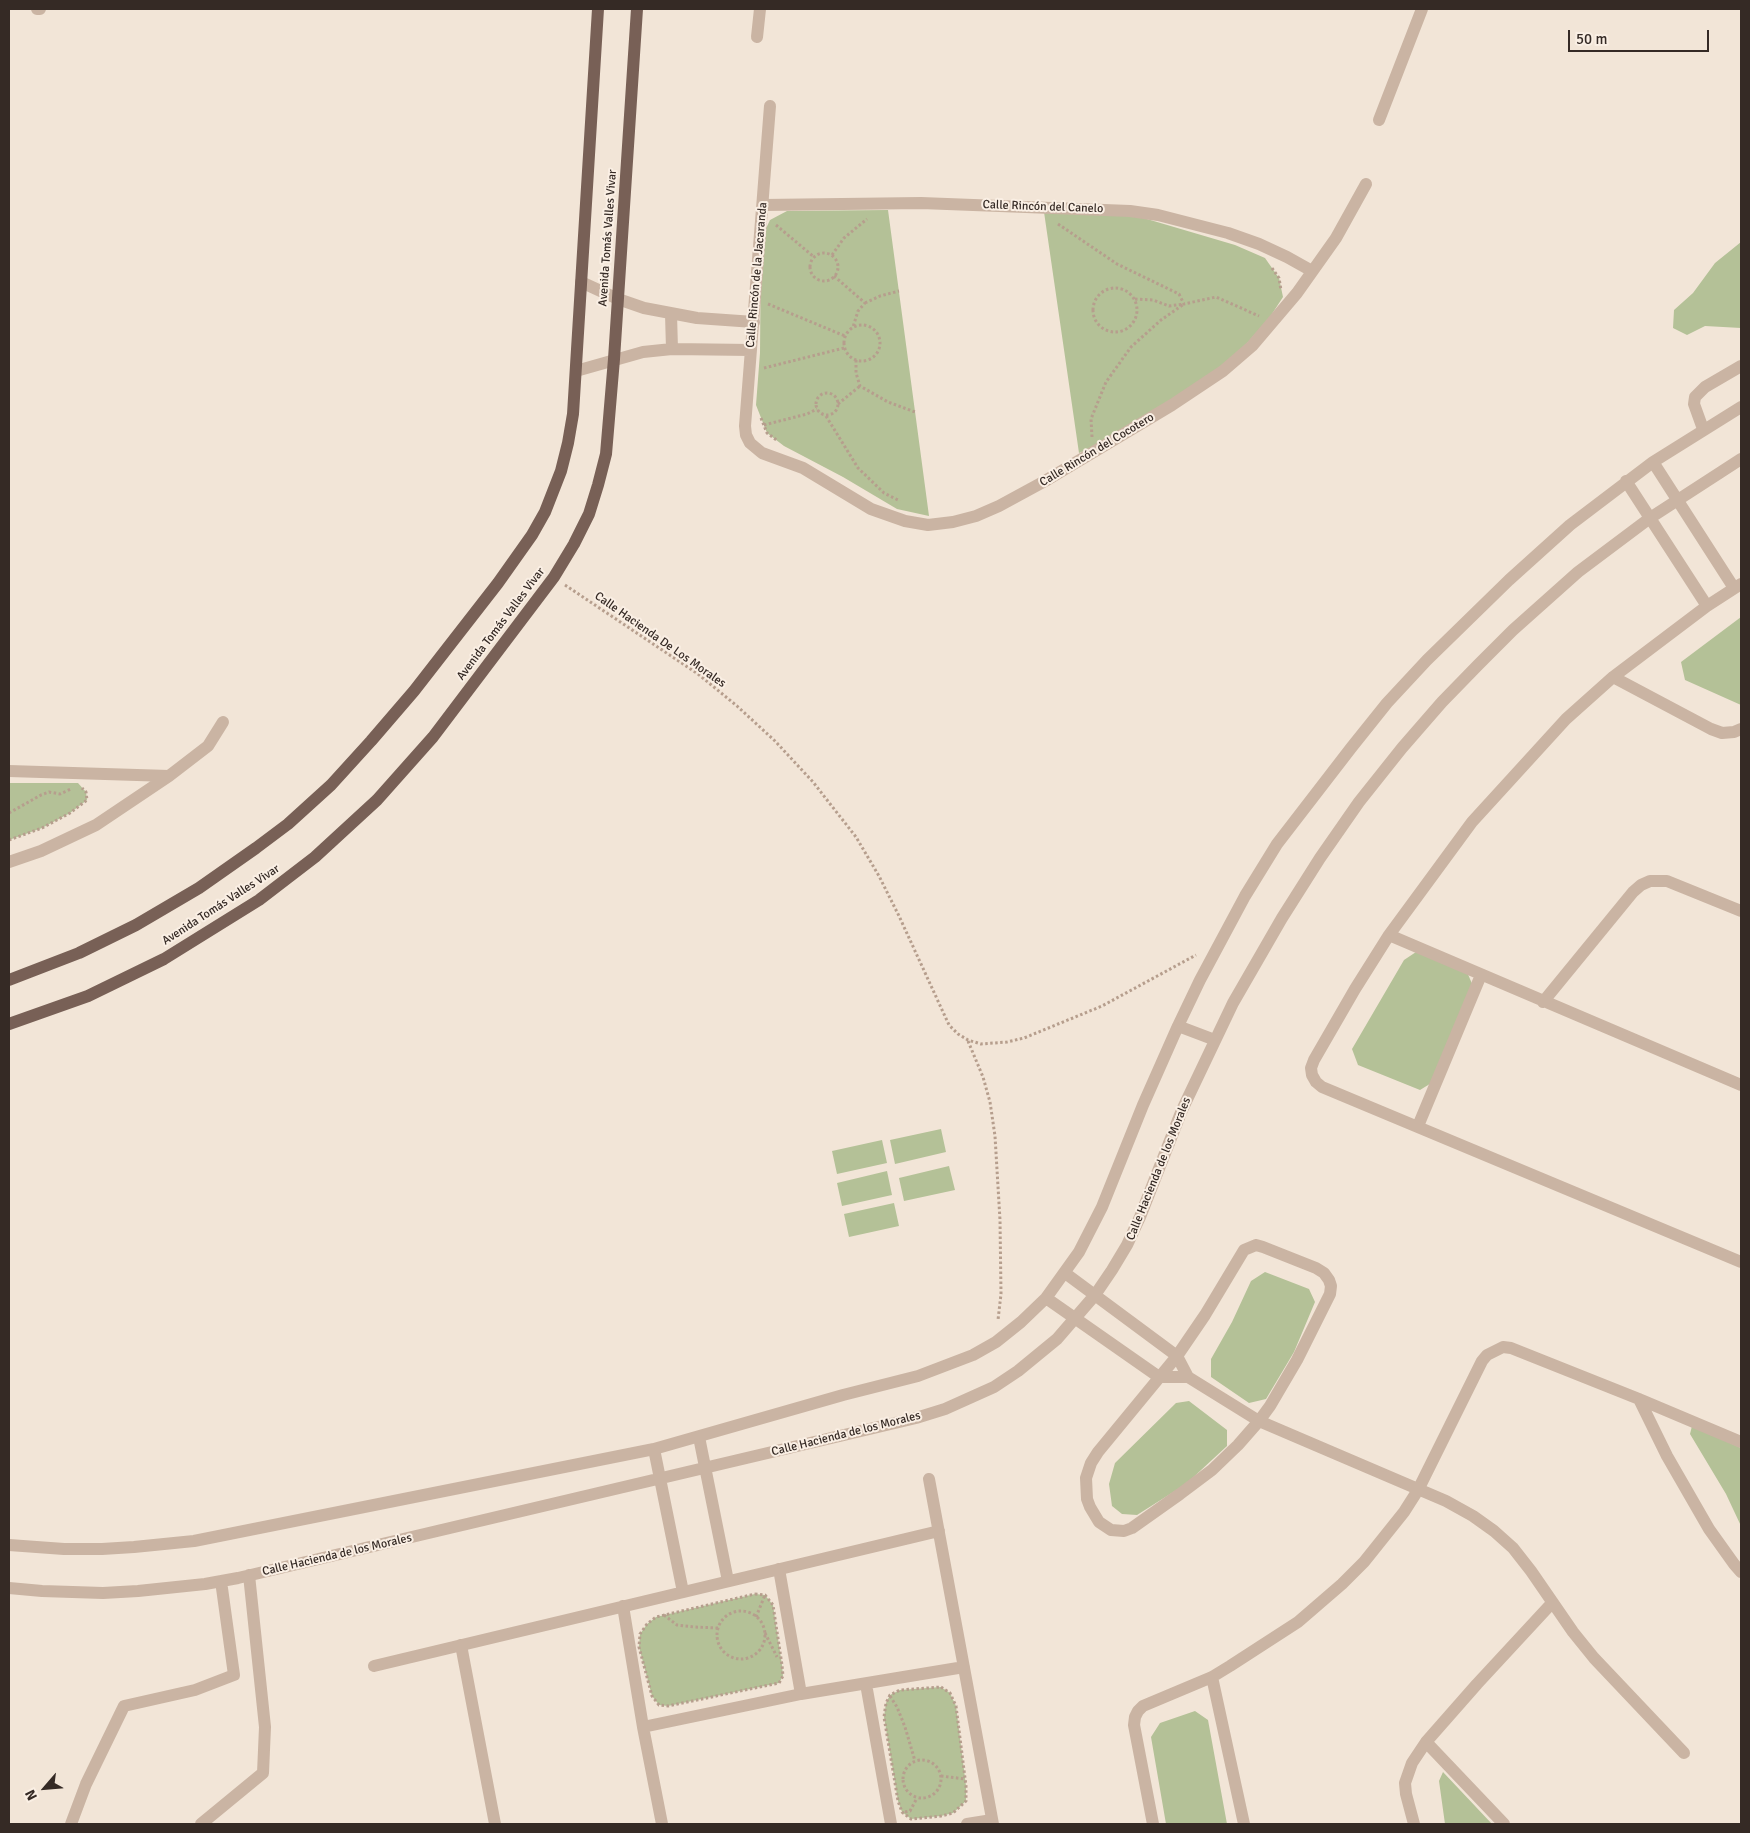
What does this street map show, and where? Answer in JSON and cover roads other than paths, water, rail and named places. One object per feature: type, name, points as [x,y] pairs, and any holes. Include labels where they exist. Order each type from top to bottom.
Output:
[{"type":"main road","name":"Avenida Tomás Valles Vivar","points":[[9,980],[38,970],[110,938],[182,898],[288,824],[349,767],[414,691],[503,577],[532,535],[545,512],[561,471],[570,433],[576,370],[598,9]]},
{"type":"main road","name":"Avenida Tomás Valles Vivar","points":[[9,1024],[88,996],[164,959],[252,904],[315,857],[377,800],[415,757],[473,686],[554,577],[589,514],[606,454],[637,9]]},
{"type":"street","points":[[757,37],[760,9]]},
{"type":"street","points":[[1379,120],[1422,9]]},
{"type":"street","name":"Calle Rincón de la Jacaranda","points":[[750,443],[746,435],[745,426],[770,106]]},
{"type":"street","name":"Calle Rincón del Cocotero","points":[[750,443],[762,453],[803,468],[871,509],[905,522],[928,525],[953,522],[976,516],[1045,481],[1179,400],[1223,371],[1252,346],[1268,329],[1336,238],[1366,184]]},
{"type":"street","name":"Calle Rincón del Canelo","points":[[763,205],[921,203],[1130,211],[1158,215],[1228,233],[1259,244],[1312,271]]},
{"type":"street","points":[[581,282],[618,299],[644,308],[697,318],[754,322]]},
{"type":"street","points":[[671,314],[672,349]]},
{"type":"street","points":[[576,370],[643,352],[672,349],[751,350]]},
{"type":"street","points":[[1703,429],[1694,404],[1694,397],[1705,387],[1741,366]]},
{"type":"street","points":[[9,1545],[64,1549],[102,1549],[194,1541],[654,1449],[843,1395],[918,1376],[973,1355],[996,1342],[1021,1322],[1046,1298],[1079,1252],[1102,1207],[1143,1105],[1178,1026],[1221,940],[1277,844],[1312,796],[1387,703],[1427,660],[1570,525],[1653,462],[1741,407]]},
{"type":"street","name":"Calle Hacienda de los Morales","points":[[9,1588],[103,1593],[138,1592],[221,1581],[916,1418],[944,1409],[994,1387],[1018,1371],[1057,1339],[1095,1295],[1122,1253],[1137,1224],[1182,1110],[1233,1003],[1282,918],[1320,858],[1359,802],[1402,748],[1442,702],[1546,600],[1604,552],[1650,518],[1677,499],[1741,460]]},
{"type":"street","points":[[1653,462],[1738,586],[1707,606],[1613,677],[1566,719],[1472,822],[1389,935],[1355,989],[1311,1068],[1316,1082],[1322,1087],[1741,1262]]},
{"type":"street","points":[[1626,481],[1707,606]]},
{"type":"street","points":[[1613,677],[1722,733],[1741,729]]},
{"type":"street","points":[[9,862],[41,851],[96,825],[169,776],[208,746],[223,722]]},
{"type":"street","points":[[9,772],[169,776]]},
{"type":"street","points":[[1543,1002],[1633,892],[1641,885],[1650,881],[1667,881],[1741,912]]},
{"type":"street","points":[[1389,935],[1741,1085]]},
{"type":"street","points":[[1418,1126],[1481,975]]},
{"type":"street","points":[[1178,1026],[1214,1040]]},
{"type":"street","points":[[1248,1247],[1263,1247],[1316,1268],[1324,1273],[1331,1286],[1330,1294],[1290,1374],[1259,1421],[1238,1445],[1212,1470],[1132,1528],[1124,1531],[1111,1530],[1099,1522],[1090,1507],[1085,1489],[1091,1463],[1177,1356],[1239,1256],[1248,1247]]},
{"type":"street","points":[[1065,1273],[1177,1356],[1188,1377],[1259,1421],[1446,1501],[1473,1516],[1494,1531],[1513,1548],[1525,1563],[1573,1632],[1594,1658],[1684,1753]]},
{"type":"street","points":[[1046,1298],[1159,1377],[1188,1377]]},
{"type":"street","points":[[1153,1824],[1134,1725],[1135,1717],[1143,1706],[1212,1677],[1272,1640],[1298,1622],[1342,1584],[1386,1536],[1418,1490],[1482,1361],[1494,1350],[1503,1347],[1511,1348],[1741,1442]]},
{"type":"street","points":[[1639,1399],[1667,1456],[1709,1529],[1741,1572]]},
{"type":"street","points":[[699,1437],[728,1581]]},
{"type":"street","points":[[654,1449],[683,1592]]},
{"type":"street","points":[[929,1479],[993,1822],[966,1824]]},
{"type":"street","points":[[374,1666],[938,1531]]},
{"type":"street","points":[[779,1569],[802,1694]]},
{"type":"street","points":[[200,1824],[263,1774],[266,1727],[249,1575]]},
{"type":"street","points":[[71,1824],[86,1784],[124,1706],[195,1690],[234,1675],[221,1581]]},
{"type":"street","points":[[1414,1824],[1405,1783],[1412,1762],[1426,1742],[1552,1603]]},
{"type":"street","points":[[623,1606],[643,1727],[662,1824]]},
{"type":"street","points":[[462,1644],[494,1820],[481,1824]]},
{"type":"street","points":[[643,1727],[802,1694],[964,1667]]},
{"type":"street","points":[[1212,1677],[1244,1824]]},
{"type":"street","points":[[866,1684],[891,1824]]},
{"type":"street","points":[[1426,1742],[1504,1824]]}]
